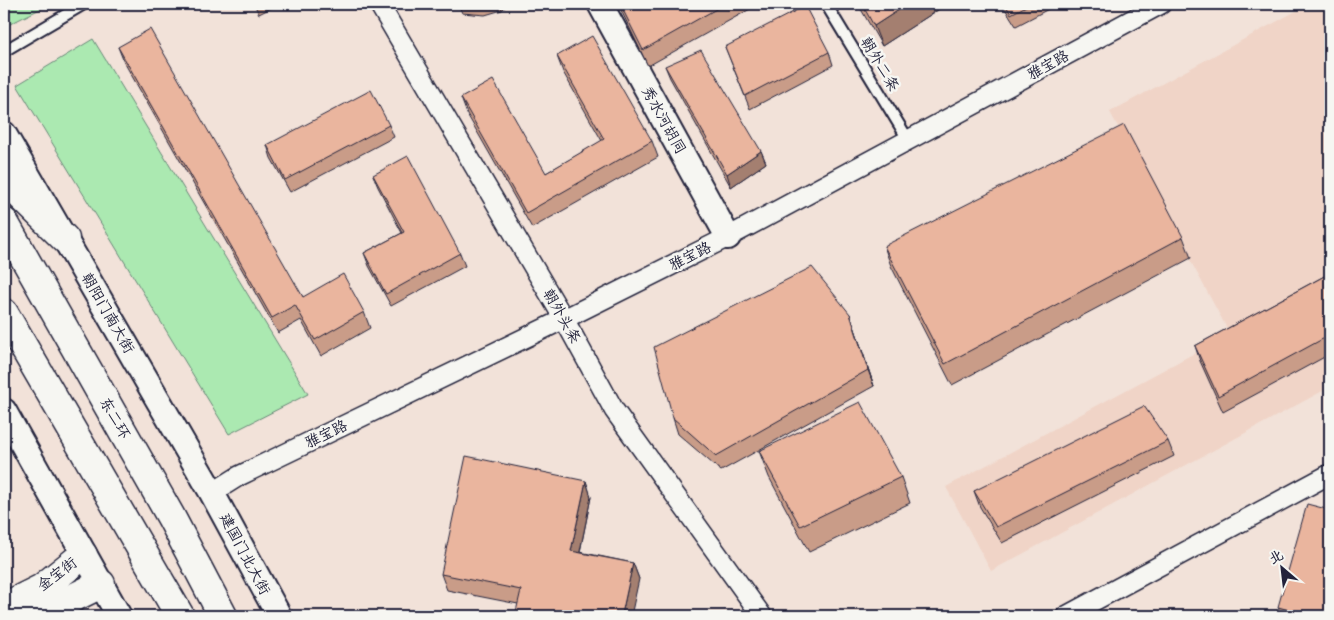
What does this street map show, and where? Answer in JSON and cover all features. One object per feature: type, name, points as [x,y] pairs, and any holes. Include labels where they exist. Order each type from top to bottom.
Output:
[{"type":"main road","points":[[4,180],[65,239]]},
{"type":"main road","name":"东二环","points":[[4,222],[172,516],[223,616]]},
{"type":"main road","points":[[4,313],[180,616]]},
{"type":"main road","name":"金宝街","points":[[4,607],[42,588],[83,555]]},
{"type":"main road","name":"金宝街","points":[[36,616],[101,584]]},
{"type":"street","name":"朝外头条","points":[[379,4],[564,319],[614,410],[762,616]]},
{"type":"street","name":"秀水河胡同","points":[[600,4],[728,237]]},
{"type":"street","name":"雅宝路","points":[[212,492],[239,476],[564,319],[728,237],[1161,4]]},
{"type":"street","name":"朝阳门南大街","points":[[4,134],[212,492]]},
{"type":"street","points":[[4,412],[119,616]]},
{"type":"street","points":[[1066,616],[1330,474]]},
{"type":"street","name":"建国门北大街","points":[[212,492],[279,616]]},
{"type":"lane","points":[[4,51],[84,4]]},
{"type":"lane","name":"朝外二条","points":[[826,4],[909,141]]},
{"type":"shaded area","points":[[1309,4],[1330,4],[1330,387],[991,571],[946,487],[1230,334],[1110,112]]},
{"type":"green space","points":[[4,4],[50,4],[4,27]]},
{"type":"green space","points":[[93,39],[308,394],[229,434],[17,85]]},
{"type":"building","points":[[620,4],[725,4],[643,50]]},
{"type":"building","points":[[862,4],[908,4],[874,26]]},
{"type":"building","points":[[1005,4],[1030,4],[1011,14]]},
{"type":"building","points":[[805,6],[829,52],[745,96],[725,47]]},
{"type":"building","points":[[150,29],[303,297],[343,274],[364,312],[315,340],[295,305],[272,318],[118,47]]},
{"type":"building","points":[[592,36],[652,141],[526,213],[461,98],[493,80],[546,173],[604,139],[557,56]]},
{"type":"building","points":[[701,50],[761,151],[727,174],[665,66]]},
{"type":"building","points":[[371,90],[389,125],[285,180],[267,145]]},
{"type":"building","points":[[1124,125],[1183,237],[945,364],[884,246]]},
{"type":"building","points":[[408,156],[460,253],[386,294],[364,253],[404,232],[373,175]]},
{"type":"building","points":[[812,267],[850,314],[868,370],[716,456],[673,418],[654,347]]},
{"type":"building","points":[[1330,273],[1330,335],[1218,396],[1195,346]]},
{"type":"building","points":[[860,402],[901,477],[800,526],[759,451]]},
{"type":"building","points":[[1144,406],[1168,441],[996,527],[974,491]]},
{"type":"building","points":[[466,456],[586,481],[571,551],[633,563],[622,614],[631,616],[515,616],[521,590],[441,574]]},
{"type":"building","points":[[1307,504],[1330,510],[1330,616],[1312,616],[1278,607]]}]
